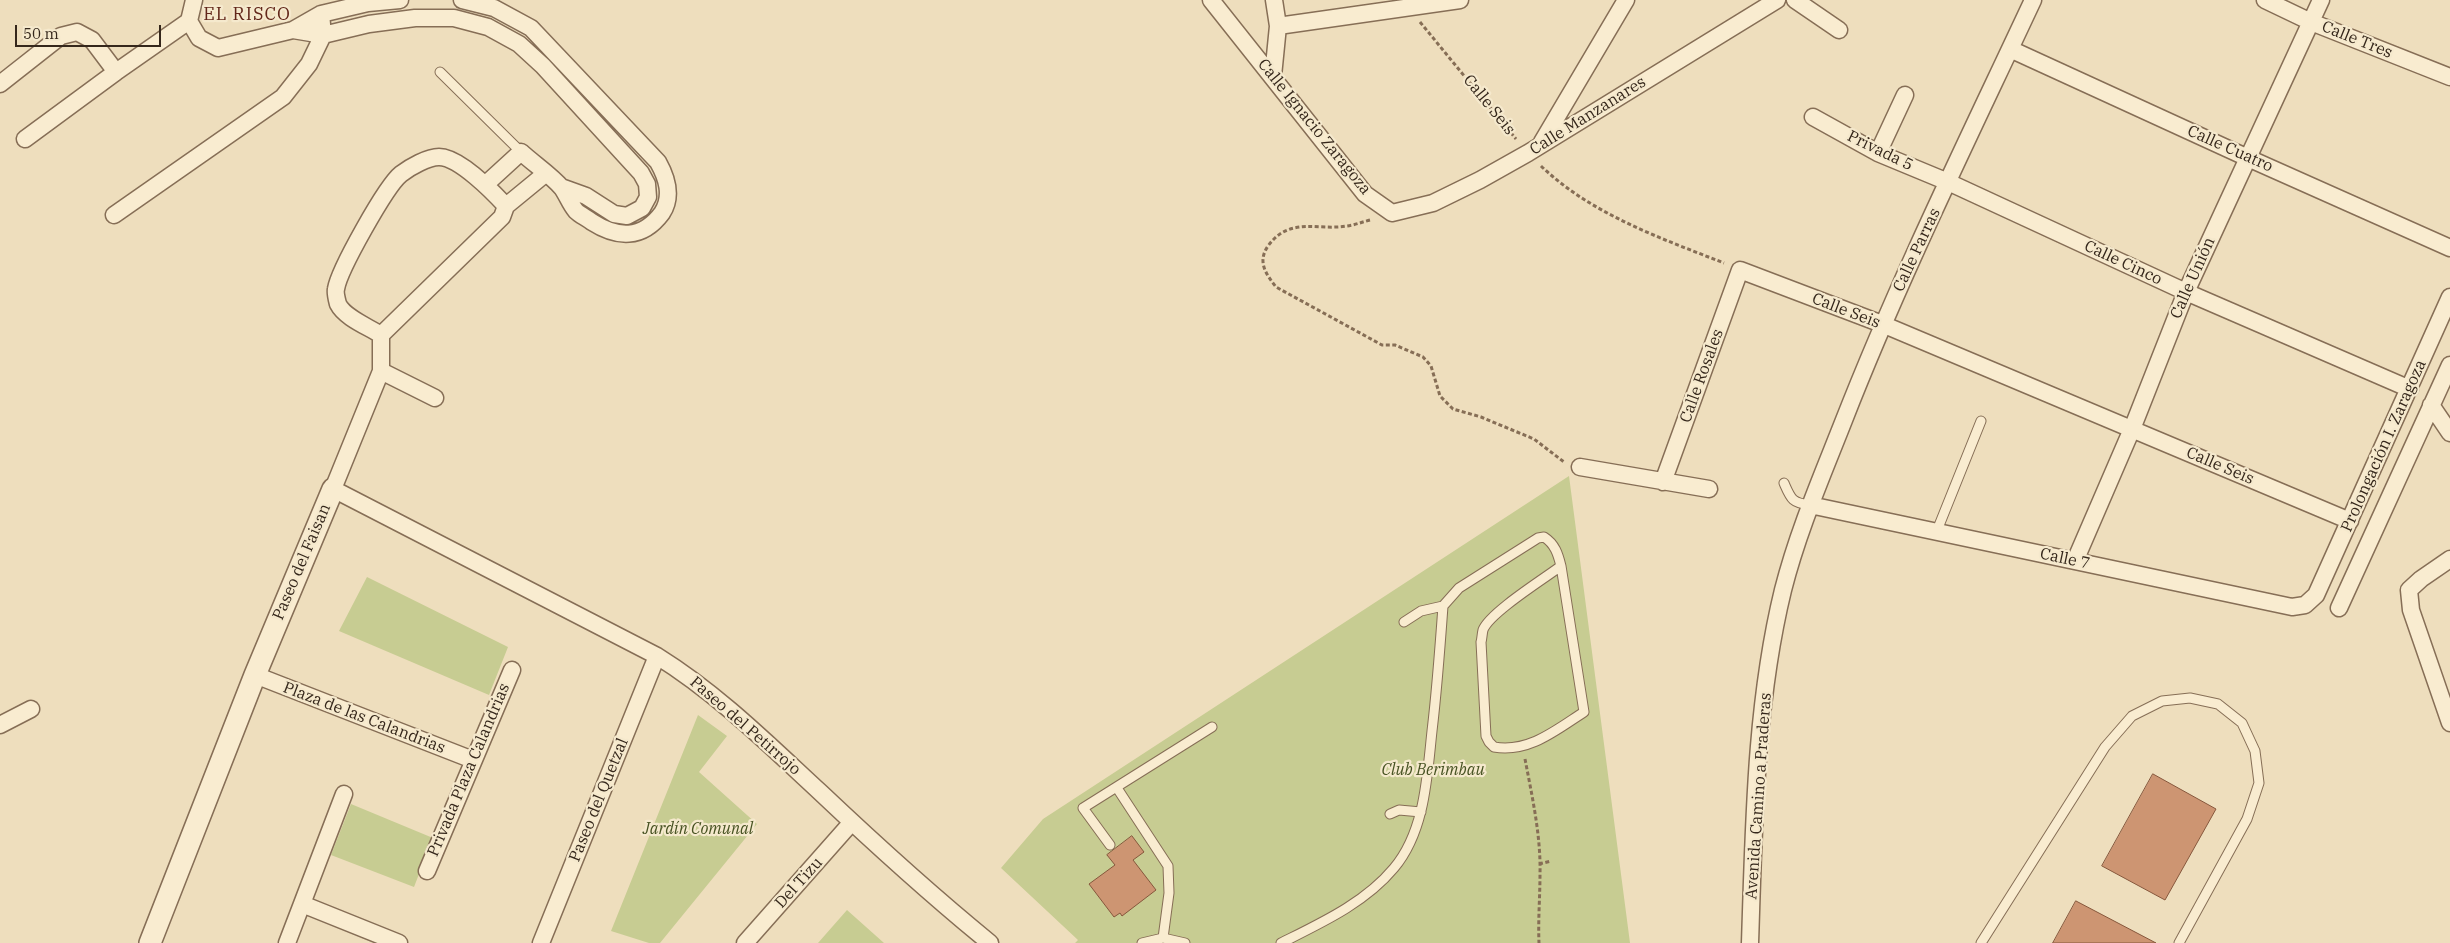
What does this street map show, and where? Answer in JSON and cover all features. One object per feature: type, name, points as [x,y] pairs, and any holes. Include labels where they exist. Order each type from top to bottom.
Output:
[{"type":"street","points":[[25,139],[189,21],[194,0]]},
{"type":"street","points":[[189,21],[199,38],[218,48],[293,30],[321,14],[368,3],[400,0]]},
{"type":"street","points":[[462,0],[494,8],[531,28],[658,162],[667,178],[668,196],[662,212],[650,225],[636,233],[622,235],[607,232],[577,212],[561,187],[521,152],[486,184]]},
{"type":"street","name":"Calle Ignacio Zaragoza","points":[[1211,0],[1366,194],[1392,213]]},
{"type":"street","points":[[1273,76],[1278,26],[1274,0]]},
{"type":"street","points":[[1278,26],[1460,0]]},
{"type":"street","points":[[1534,149],[1626,0]]},
{"type":"street","name":"Calle Manzanares","points":[[1392,213],[1433,203],[1534,149],[1777,0]]},
{"type":"street","points":[[1795,0],[1839,30]]},
{"type":"street","name":"Calle Parras","points":[[1810,505],[1882,324],[2033,0]]},
{"type":"street","name":"Calle Tres","points":[[2264,0],[2311,22],[2450,77]]},
{"type":"street","name":"Calle Unión","points":[[2075,561],[2132,429],[2186,292],[2321,0]]},
{"type":"street","points":[[114,215],[283,97],[309,64],[323,35],[321,14]]},
{"type":"street","points":[[293,30],[323,35],[369,24],[415,18],[454,18],[488,27],[519,44],[543,66],[642,172],[648,184],[648,197],[642,208],[627,216],[614,214],[586,196],[561,187]]},
{"type":"street","points":[[0,84],[61,36],[77,32],[92,40],[116,72]]},
{"type":"street","name":"Calle Cuatro","points":[[2010,49],[2450,248]]},
{"type":"street","points":[[1878,153],[1905,96]]},
{"type":"street","name":"Privada 5","points":[[1813,117],[1878,153],[1948,182]]},
{"type":"street","points":[[504,211],[486,184],[459,165],[440,157],[425,161],[401,174],[386,193],[341,274],[335,290],[339,305],[348,315],[381,334],[504,211],[545,174]]},
{"type":"street","name":"Calle Cinco","points":[[1948,182],[2186,292],[2410,389]]},
{"type":"street","name":"Calle Seis","points":[[1740,270],[1882,324],[2350,521]]},
{"type":"street","name":"Calle Rosales","points":[[1663,482],[1740,270]]},
{"type":"street","name":"Prolongación I. Zaragoza","points":[[2316,594],[2450,297]]},
{"type":"street","name":"Paseo del Faisan","points":[[150,943],[255,675],[380,371],[381,334]]},
{"type":"street","points":[[2339,608],[2430,405],[2450,365]]},
{"type":"street","points":[[380,371],[435,398]]},
{"type":"street","points":[[2430,405],[2450,434]]},
{"type":"street","points":[[1580,468],[1709,490]]},
{"type":"street","name":"Paseo del Petirrojo","points":[[333,489],[657,656],[687,675],[725,705],[852,822],[990,943]]},
{"type":"street","name":"Calle 7","points":[[1810,505],[2292,607],[2304,604],[2316,594]]},
{"type":"street","name":"Avenida Camino a Praderas","points":[[1750,943],[1755,800],[1764,698],[1783,591],[1810,505]]},
{"type":"street","points":[[2450,559],[2421,579],[2409,590],[2411,610],[2450,723]]},
{"type":"street","name":"Paseo del Quetzal","points":[[542,943],[657,656]]},
{"type":"street","name":"Privada Plaza Calandrias","points":[[427,871],[472,760],[512,670]]},
{"type":"street","name":"Plaza de las Calandrias","points":[[255,675],[472,760]]},
{"type":"street","points":[[0,725],[31,709]]},
{"type":"street","points":[[287,943],[344,794]]},
{"type":"street","name":"Del Tizu","points":[[746,943],[852,822]]},
{"type":"street","points":[[302,904],[399,943]]},
{"type":"lane","points":[[440,72],[521,152]]},
{"type":"lane","points":[[1936,533],[1981,421]]},
{"type":"lane","points":[[1784,483],[1790,497],[1798,504],[1810,505]]},
{"type":"lane","points":[[1404,622],[1421,611],[1443,606],[1459,588],[1538,538],[1544,537],[1550,540],[1556,548],[1562,566],[1584,712],[1542,740],[1523,746],[1501,748],[1494,747],[1488,742],[1483,670],[1483,630],[1491,620],[1519,596],[1562,566]]},
{"type":"lane","points":[[1281,943],[1336,915],[1375,888],[1395,868],[1410,844],[1421,812],[1438,674],[1443,606]]},
{"type":"lane","points":[[1980,943],[2105,747],[2126,722],[2132,716],[2162,701],[2190,698],[2218,704],[2242,723],[2255,752],[2259,783],[2246,819],[2179,943]]},
{"type":"lane","points":[[1110,845],[1083,808],[1212,727]]},
{"type":"lane","points":[[1117,788],[1168,866],[1169,893],[1163,938]]},
{"type":"lane","points":[[1390,814],[1399,810],[1421,812]]},
{"type":"lane","points":[[1142,943],[1163,938],[1186,943]]},
{"type":"path","name":"Calle Seis","points":[[1409,8],[1574,194],[1649,233],[1740,270]]},
{"type":"path","name":"Calle Ignacio Zaragoza","points":[[1392,213],[1347,226],[1294,227],[1276,235],[1264,252],[1264,272],[1276,287],[1382,345],[1395,345],[1423,357],[1431,366],[1440,396],[1453,409],[1481,417],[1534,439],[1564,462],[1580,468]]},
{"type":"path","points":[[1523,746],[1533,803],[1540,864],[1539,943]]},
{"type":"path","points":[[1540,864],[1551,861]]},
{"type":"green space","name":"Club Berimbau","points":[[1569,476],[1630,943],[1075,943],[1078,940],[1001,868],[1043,819]]},
{"type":"green space","points":[[367,577],[508,647],[489,695],[339,631]]},
{"type":"green space","name":"Jardín Comunal","points":[[698,715],[727,736],[699,772],[757,824],[660,943],[649,943],[611,931]]},
{"type":"green space","points":[[351,804],[433,838],[414,887],[331,855]]},
{"type":"green space","points":[[847,910],[884,943],[818,943]]},
{"type":"building","points":[[2153,774],[2216,809],[2165,900],[2102,866]]},
{"type":"building","points":[[1132,836],[1144,852],[1133,860],[1156,890],[1122,916],[1120,913],[1114,917],[1089,884],[1115,865],[1107,855]]},
{"type":"building","points":[[2076,901],[2156,943],[2053,943]]},
{"type":"district","name":"EL RISCO","points":[[247,15]]}]
